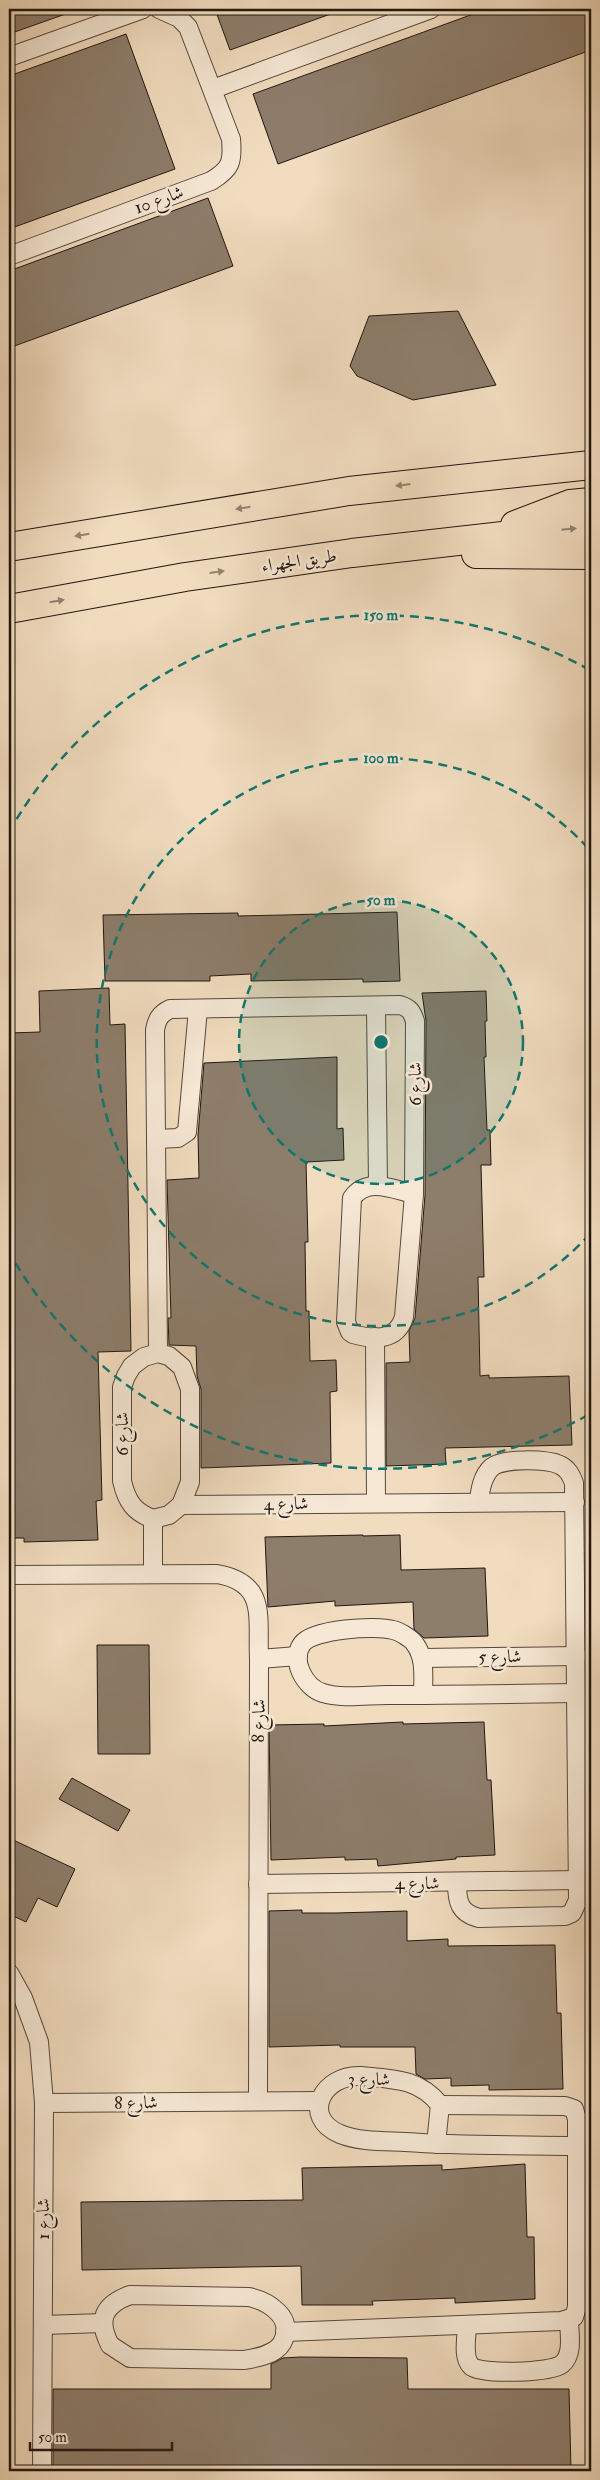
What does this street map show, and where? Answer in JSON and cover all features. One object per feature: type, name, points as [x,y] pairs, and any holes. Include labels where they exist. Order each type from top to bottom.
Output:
[{"type":"highway","points":[[435,481],[591,454]]},
{"type":"highway","points":[[9,547],[349,491],[591,465]]},
{"type":"highway","points":[[476,539],[570,504],[591,502]]},
{"type":"highway","name":"طريق الجهراء","points":[[9,610],[185,577],[352,553],[591,526]]},
{"type":"highway","points":[[352,553],[591,555]]},
{"type":"street","points":[[9,57],[143,9]]},
{"type":"street","name":"شارع 10","points":[[9,256],[211,181],[224,172],[230,164],[232,152],[231,139],[188,27],[179,18],[159,9]]},
{"type":"street","points":[[213,89],[431,9]]},
{"type":"street","name":"شارع 6","points":[[153,1519],[140,1514],[131,1506],[122,1481],[122,1387],[132,1366],[144,1357],[158,1353],[157,1020],[163,1012],[170,1009],[400,1005],[408,1008],[415,1021],[414,1194],[404,1317],[400,1328],[393,1334],[375,1337],[353,1334],[350,1332],[346,1322],[352,1198],[361,1188],[378,1186]]},
{"type":"street","points":[[376,1006],[378,1186],[414,1194]]},
{"type":"street","points":[[156,1139],[178,1138],[188,1132],[198,1009]]},
{"type":"street","points":[[375,1337],[376,1502]]},
{"type":"street","points":[[158,1353],[169,1356],[182,1367],[190,1389],[190,1482],[181,1505]]},
{"type":"street","name":"شارع 4","points":[[457,1883],[457,1900],[462,1910],[469,1915],[479,1918],[565,1916],[572,1913],[576,1908],[579,1880],[576,1502],[574,1483],[569,1472],[561,1466],[548,1462],[502,1462],[492,1468],[480,1487],[479,1502]]},
{"type":"street","name":"شارع 4","points":[[153,1519],[169,1515],[181,1505],[376,1502],[576,1502]]},
{"type":"street","points":[[153,1519],[153,1574]]},
{"type":"street","name":"شارع 8","points":[[9,1575],[217,1574],[234,1577],[249,1586],[256,1600],[259,1659],[258,2101]]},
{"type":"street","points":[[259,1659],[298,1656],[302,1644],[313,1636],[331,1630],[394,1630],[414,1643],[423,1658],[424,1695]]},
{"type":"street","name":"شارع 5","points":[[298,1656],[302,1674],[308,1683],[324,1693],[424,1695],[577,1692]]},
{"type":"street","name":"شارع 5","points":[[423,1658],[577,1656]]},
{"type":"street","name":"شارع 4","points":[[258,1884],[579,1880]]},
{"type":"street","name":"شارع 1","points":[[9,1973],[23,1998],[39,2042],[44,2103],[42,2471]]},
{"type":"street","name":"شارع 3","points":[[319,2101],[327,2087],[334,2082],[356,2076],[408,2081],[429,2092],[440,2104]]},
{"type":"street","points":[[319,2101],[320,2117],[327,2126],[339,2134],[369,2140],[436,2144],[576,2146]]},
{"type":"street","name":"شارع 8","points":[[44,2103],[319,2101]]},
{"type":"street","points":[[285,2332],[467,2325],[569,2319],[574,2317],[578,2307],[577,2119],[574,2109],[440,2104],[436,2144]]},
{"type":"street","points":[[130,2295],[249,2297],[273,2305],[282,2318],[285,2332],[282,2343],[272,2351],[260,2357],[244,2360],[130,2358],[110,2345],[103,2323],[105,2313],[111,2305],[118,2299],[130,2295]]},
{"type":"street","points":[[467,2325],[466,2355],[471,2366],[482,2372],[547,2370],[562,2364],[569,2354],[569,2319]]},
{"type":"street","points":[[43,2325],[103,2323]]},
{"type":"building","points":[[9,9],[74,9],[74,11],[9,34]]},
{"type":"building","points":[[215,9],[338,9],[339,11],[230,50]]},
{"type":"building","points":[[487,9],[591,9],[591,50],[278,164],[253,94]]},
{"type":"building","points":[[126,34],[175,169],[9,229],[9,76]]},
{"type":"building","points":[[208,198],[233,266],[9,348],[9,271]]},
{"type":"building","points":[[458,311],[496,385],[413,400],[357,376],[350,366],[369,316]]},
{"type":"building","points":[[397,912],[400,981],[363,982],[363,979],[251,981],[251,974],[210,976],[210,981],[105,981],[103,915],[238,913],[238,916]]},
{"type":"building","points":[[109,988],[110,1025],[125,1024],[131,1351],[98,1352],[102,1500],[96,1501],[98,1540],[24,1542],[24,1538],[9,1538],[9,1033],[40,1032],[39,991]]},
{"type":"building","points":[[486,991],[486,1057],[484,1057],[487,1130],[490,1130],[491,1165],[481,1165],[484,1277],[478,1277],[480,1376],[489,1375],[489,1378],[569,1376],[572,1445],[445,1448],[446,1464],[386,1466],[386,1363],[410,1362],[409,1331],[415,1318],[425,1195],[426,1021],[422,993]]},
{"type":"building","points":[[337,1057],[337,1129],[343,1128],[344,1160],[306,1162],[308,1242],[305,1242],[306,1311],[309,1311],[310,1361],[336,1360],[337,1391],[330,1392],[331,1463],[201,1468],[201,1389],[197,1376],[196,1346],[169,1345],[168,1318],[171,1318],[167,1180],[199,1178],[198,1135],[204,1063]]},
{"type":"building","points":[[400,1535],[401,1570],[485,1568],[488,1636],[424,1638],[414,1629],[413,1602],[335,1606],[335,1601],[268,1607],[265,1537]]},
{"type":"building","points":[[97,1645],[149,1645],[150,1754],[98,1754]]},
{"type":"building","points":[[403,1722],[403,1724],[484,1722],[487,1780],[491,1780],[495,1855],[456,1857],[456,1859],[378,1866],[377,1859],[345,1860],[345,1857],[271,1860],[269,1725],[324,1724],[324,1726]]},
{"type":"building","points":[[72,1778],[130,1810],[118,1831],[59,1799]]},
{"type":"building","points":[[9,1838],[75,1869],[57,1907],[38,1898],[26,1922],[9,1914]]},
{"type":"building","points":[[302,1910],[302,1913],[407,1911],[407,1941],[448,1939],[448,1946],[555,1945],[557,2013],[561,2013],[563,2089],[489,2090],[489,2085],[451,2086],[451,2078],[425,2079],[416,2074],[415,2047],[340,2047],[340,2045],[269,2047],[269,1911]]},
{"type":"building","points":[[525,2164],[527,2237],[534,2237],[535,2299],[455,2303],[455,2298],[372,2301],[373,2305],[302,2305],[301,2266],[82,2270],[81,2202],[303,2200],[302,2168],[442,2165],[442,2170]]},
{"type":"building","points":[[283,2358],[407,2358],[408,2389],[569,2389],[571,2471],[53,2471],[53,2389],[271,2389],[271,2364]]}]
